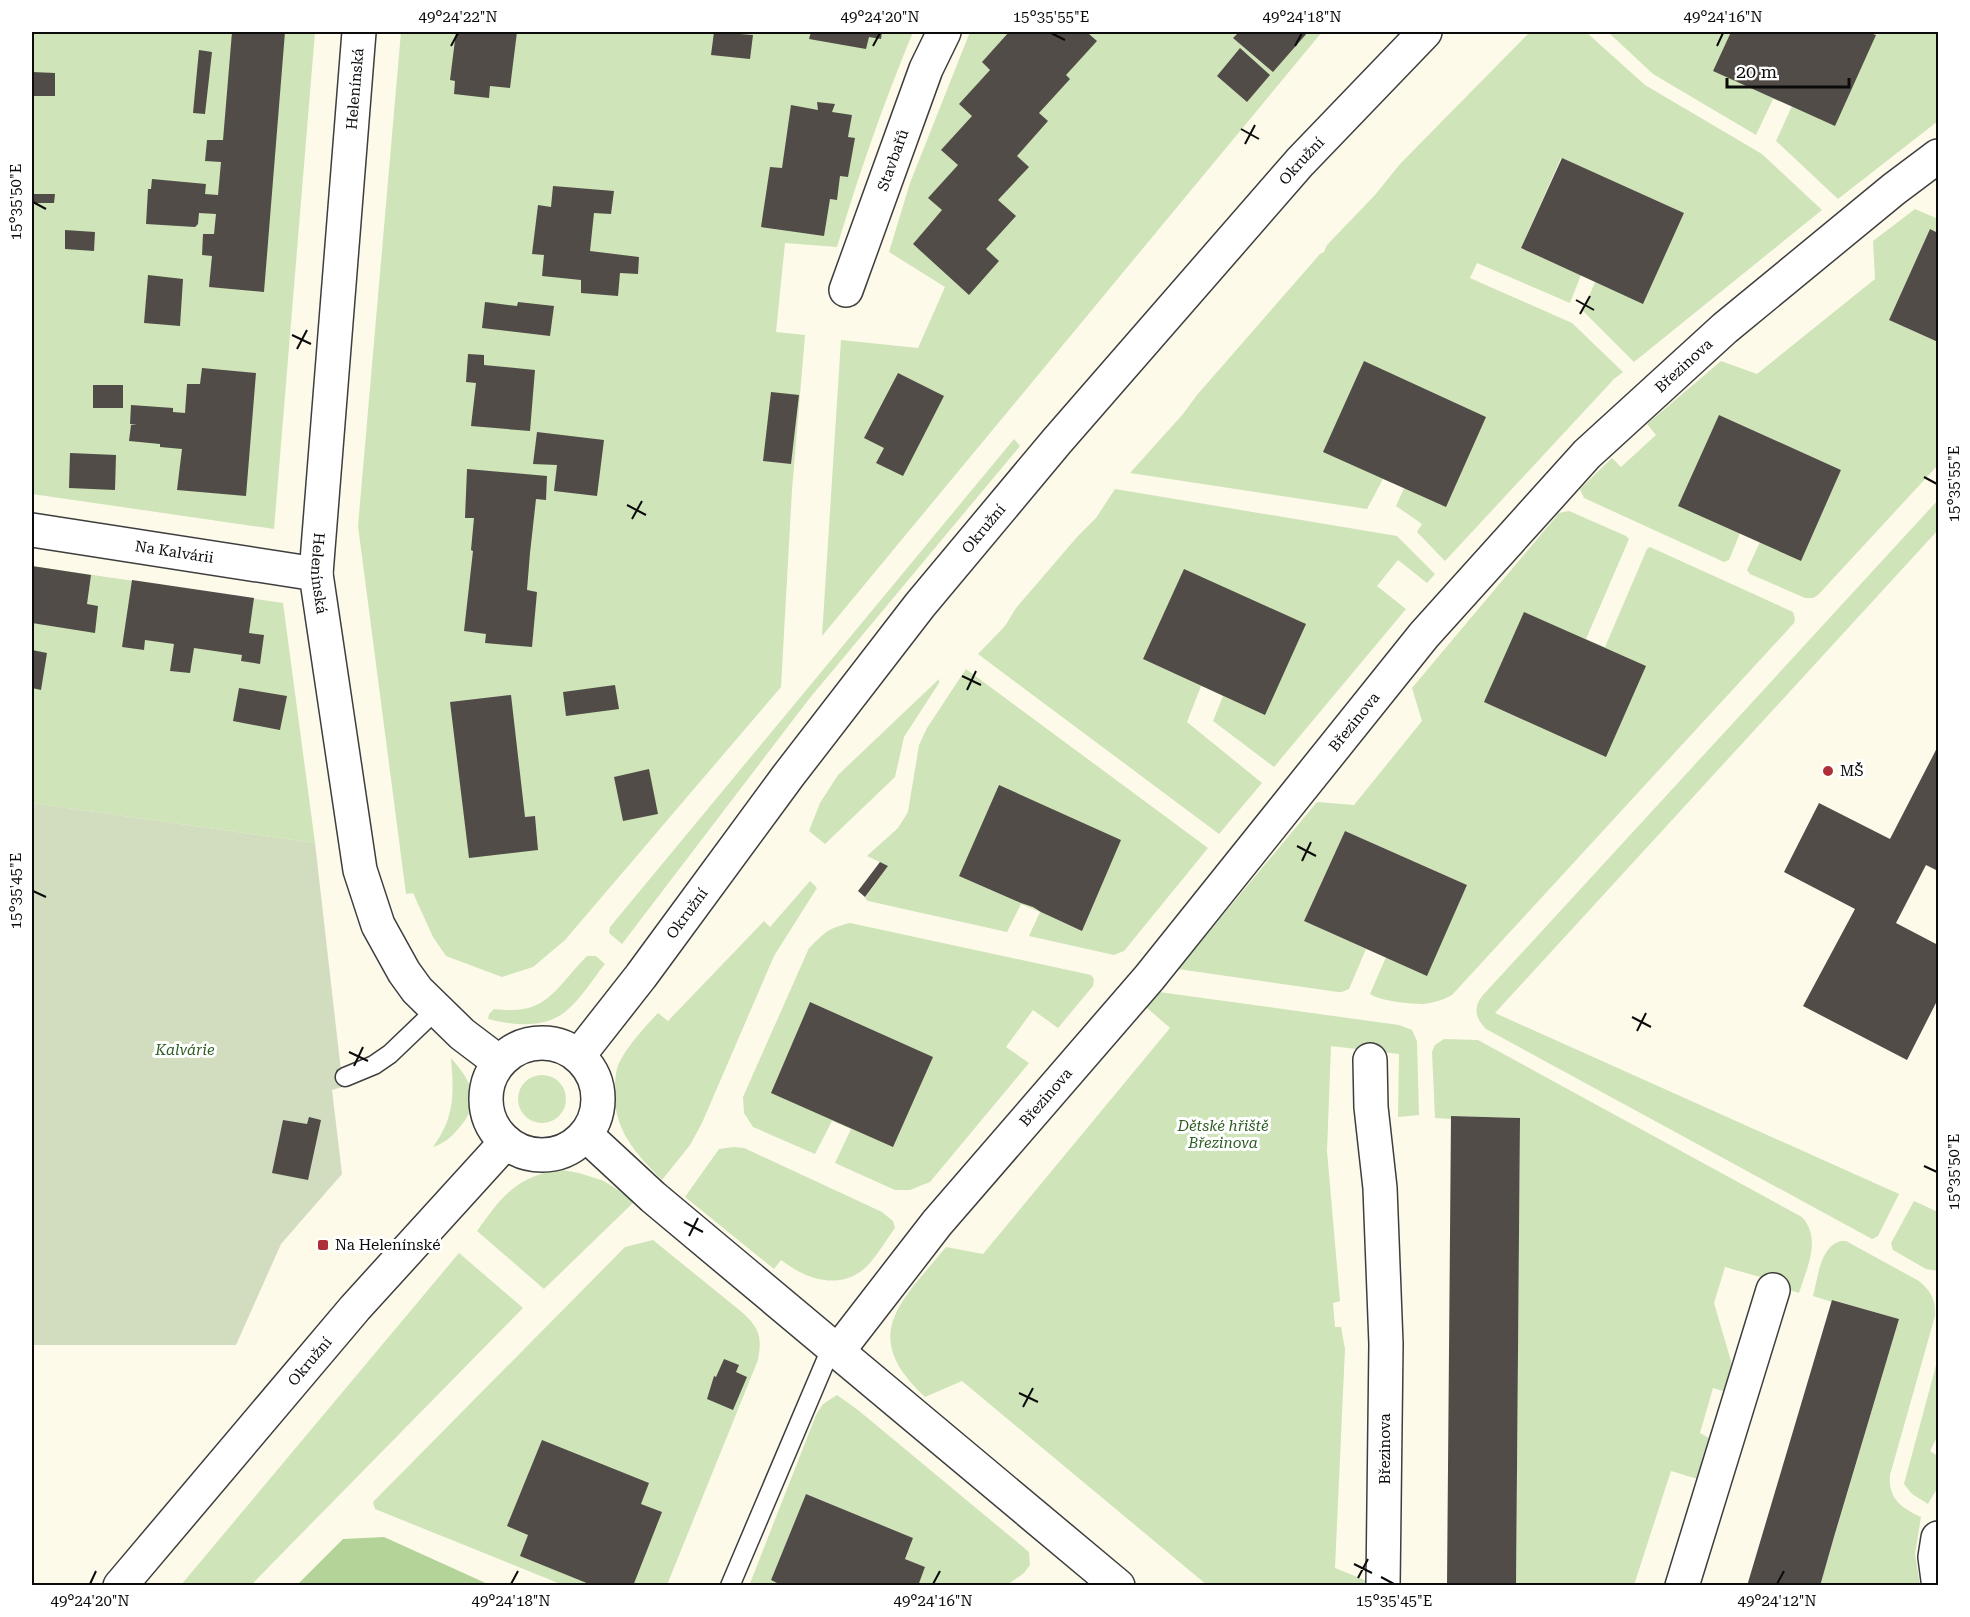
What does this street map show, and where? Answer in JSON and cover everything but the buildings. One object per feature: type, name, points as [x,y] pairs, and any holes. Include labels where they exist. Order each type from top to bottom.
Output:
[{"type":"street","name":"Helenínská","points":[[359,32],[316,574],[360,870],[378,925],[404,972],[417,990],[462,1034],[499,1062]]},
{"type":"street","name":"Stavbařů","points":[[846,290],[926,69],[944,32]]},
{"type":"street","name":"Okružní","points":[[579,1055],[648,966],[788,776],[920,605],[1057,441],[1300,162],[1425,32]]},
{"type":"street","name":"Březinova","points":[[835,1349],[937,1223],[1149,978],[1424,635],[1580,461],[1725,328],[1894,189],[1938,156]]},
{"type":"street","name":"Na Kalvárii","points":[[32,530],[316,574]]},
{"type":"street","points":[[538,1042],[566,1047],[579,1055],[592,1073],[599,1092],[594,1122],[586,1135],[575,1145],[562,1152],[547,1155],[518,1150],[506,1142],[495,1131],[486,1105],[491,1075],[499,1062],[523,1045],[538,1042]]},
{"type":"street","name":"Březinova","points":[[1370,1060],[1371,1107],[1380,1188],[1386,1344],[1383,1586]]},
{"type":"street","points":[[586,1135],[653,1197],[1118,1586]]},
{"type":"street","name":"Okružní","points":[[120,1586],[355,1308],[506,1142]]},
{"type":"street","points":[[1682,1586],[1773,1290]]},
{"type":"street","points":[[1938,1538],[1935,1557],[1938,1580]]},
{"type":"lane","points":[[345,1077],[374,1065],[390,1054],[436,1010]]},
{"type":"lane","points":[[730,1586],[835,1349]]},
{"type":"green space","points":[[32,32],[315,32],[274,529],[32,494]]},
{"type":"green space","points":[[401,32],[913,32],[872,138],[837,247],[785,243],[776,332],[805,335],[792,490],[781,687],[565,940],[533,967],[502,977],[446,956],[433,937],[413,893],[406,894],[358,526]]},
{"type":"green space","points":[[970,32],[1322,32],[822,636],[841,340],[918,348],[945,287],[889,252],[910,183]]},
{"type":"green space","points":[[1530,32],[1586,32],[1645,85],[1762,154],[1822,210],[1634,362],[1583,311],[1595,282],[1643,303],[1684,213],[1561,158],[1521,248],[1581,275],[1570,303],[1477,263],[1470,278],[1572,323],[1623,372],[1445,561],[1417,532],[1422,524],[1396,506],[1404,488],[1383,479],[1367,509],[1130,473],[1400,164]]},
{"type":"green space","points":[[1608,32],[1938,32],[1938,121],[1838,199],[1776,141],[1792,106],[1773,99],[1756,135],[1653,74]]},
{"type":"green space","points":[[1915,209],[1938,219],[1938,233],[1930,229],[1889,320],[1938,342],[1938,465],[1818,595],[1805,598],[1750,574],[1747,570],[1760,542],[1801,560],[1841,470],[1719,415],[1740,533],[1729,560],[1724,562],[1584,498],[1580,489],[1612,458],[1621,467],[1656,435],[1647,424],[1721,361],[1757,374],[1875,279],[1873,241]]},
{"type":"green space","points":[[1014,439],[1020,446],[809,699],[622,944],[609,933],[610,927]]},
{"type":"green space","points":[[1115,489],[1397,536],[1435,574],[1427,583],[1398,560],[1377,586],[1406,609],[1274,767],[1213,721],[1223,696],[1201,686],[1187,722],[1262,783],[1219,834],[978,654],[1005,626],[1016,608],[1096,518]]},
{"type":"green space","points":[[1938,500],[1938,530],[1495,1013],[1899,1194],[1878,1236],[1872,1239],[1486,1029],[1479,1021],[1477,1008],[1483,995]]},
{"type":"green space","points":[[1569,511],[1629,539],[1586,639],[1605,647],[1647,549],[1650,547],[1793,612],[1794,623],[1452,995],[1423,1004],[1388,1000],[1370,994],[1386,957],[1427,975],[1467,885],[1345,831],[1304,921],[1366,949],[1349,989],[1338,992],[1178,969],[1317,802],[1354,805],[1422,721],[1412,688],[1559,513]]},
{"type":"green space","points":[[32,566],[283,603],[315,843],[32,803]]},
{"type":"green space","points":[[966,669],[1208,848],[1124,951],[1114,955],[1029,936],[1040,912],[1021,904],[1007,932],[868,901],[865,898],[888,866],[867,856],[898,828],[908,812],[919,745],[927,728]]},
{"type":"green space","points":[[939,679],[939,683],[904,737],[895,777],[825,844],[809,831],[820,803],[838,775]]},
{"type":"green space","name":"Kalvárie","points":[[32,803],[315,843],[341,1071],[342,1087],[332,1090],[342,1174],[281,1244],[236,1345],[32,1345]]},
{"type":"green space","points":[[810,881],[817,888],[774,956],[702,1123],[690,1145],[662,1180],[633,1148],[620,1125],[615,1099],[616,1072],[619,1064],[642,1030],[658,1013],[668,1021],[764,921],[770,927]]},
{"type":"green space","points":[[850,923],[1091,975],[1094,979],[1093,986],[1058,1028],[1033,1010],[1006,1047],[1029,1063],[930,1182],[910,1190],[895,1190],[835,1163],[851,1129],[832,1121],[815,1154],[753,1127],[744,1113],[743,1097],[809,948],[827,932]]},
{"type":"green space","points":[[587,956],[596,956],[605,964],[565,1012],[547,1021],[528,1024],[488,1019],[494,1009],[512,1010],[538,1004],[557,989]]},
{"type":"green space","name":"Dětské hřiště Březinova","points":[[1159,992],[1399,1025],[1412,1030],[1417,1041],[1419,1115],[1398,1117],[1399,1054],[1331,1046],[1327,1151],[1340,1301],[1333,1303],[1335,1327],[1341,1327],[1345,1349],[1335,1568],[1367,1581],[1370,1585],[1207,1585],[962,1381],[925,1397],[905,1375],[894,1355],[890,1337],[894,1319],[902,1302],[946,1247],[983,1254],[1170,1028],[1146,1007]]},
{"type":"green space","points":[[1444,1039],[1478,1040],[1802,1217],[1811,1234],[1811,1254],[1799,1293],[1783,1288],[1784,1284],[1725,1267],[1714,1303],[1733,1368],[1726,1392],[1713,1388],[1700,1433],[1713,1440],[1701,1480],[1671,1471],[1634,1585],[1516,1585],[1520,1118],[1451,1116],[1451,1119],[1435,1118],[1432,1052],[1435,1045]]},
{"type":"green space","points":[[451,1058],[469,1083],[472,1092],[471,1109],[453,1134],[444,1142],[433,1147],[449,1115],[453,1082]]},
{"type":"green space","points":[[542,1075],[559,1082],[566,1099],[559,1116],[542,1123],[525,1116],[518,1099],[525,1082]]},
{"type":"green space","points":[[744,1148],[882,1212],[893,1221],[895,1228],[870,1263],[849,1278],[826,1280],[814,1278],[781,1260],[774,1269],[685,1197],[719,1149]]},
{"type":"green space","points":[[557,1169],[604,1181],[635,1201],[544,1289],[477,1231],[502,1199],[519,1184]]},
{"type":"green space","points":[[1914,1201],[1938,1212],[1938,1271],[1926,1269],[1893,1250],[1891,1243]]},
{"type":"green space","points":[[653,1240],[743,1313],[756,1329],[760,1345],[758,1360],[667,1585],[563,1585],[375,1509],[373,1502],[625,1247]]},
{"type":"green space","points":[[1841,1241],[1846,1241],[1919,1281],[1930,1292],[1935,1305],[1935,1316],[1890,1475],[1891,1490],[1898,1502],[1921,1517],[1915,1554],[1920,1585],[1820,1585],[1899,1319],[1813,1296],[1824,1256],[1828,1249]]},
{"type":"green space","points":[[459,1253],[523,1308],[251,1585],[181,1585]]},
{"type":"green space","points":[[1938,1358],[1938,1435],[1930,1451],[1938,1456],[1938,1487],[1928,1504],[1912,1494],[1904,1484]]},
{"type":"green space","points":[[837,1395],[1029,1552],[1030,1565],[1024,1573],[1007,1585],[918,1585],[925,1567],[905,1559],[913,1538],[806,1494],[771,1580],[783,1585],[749,1586],[816,1415],[823,1404]]},
{"type":"green space","points":[[384,1537],[490,1585],[297,1585],[343,1539]]},
{"type":"place","name":"MŠ","points":[[1828,771]]},
{"type":"place","name":"Na Helenínské","points":[[323,1245]]}]
